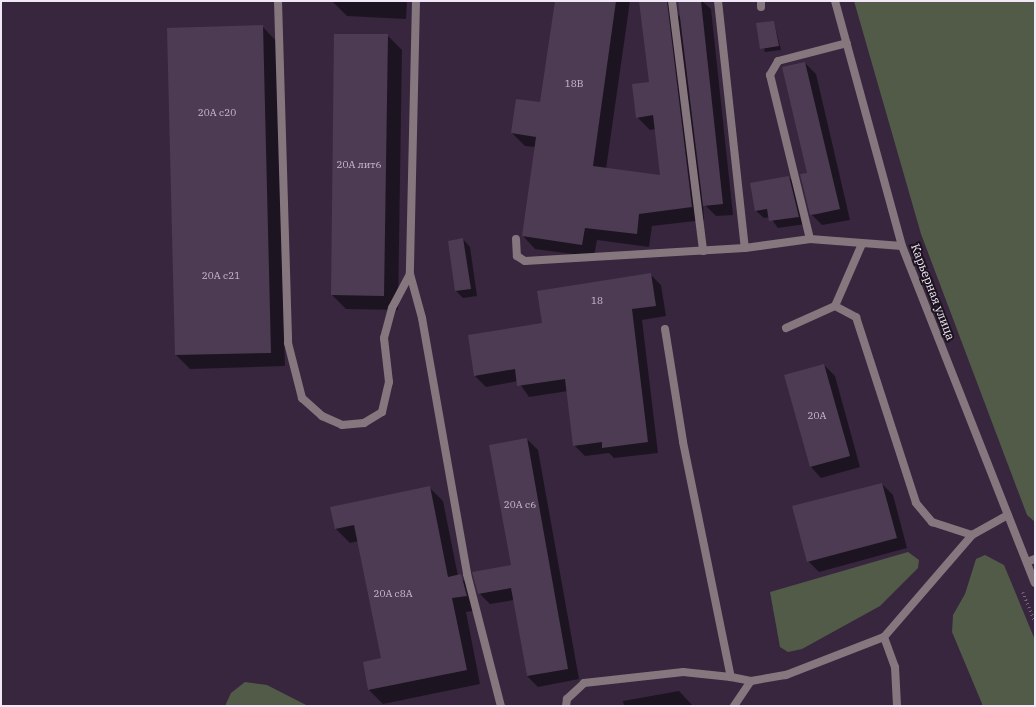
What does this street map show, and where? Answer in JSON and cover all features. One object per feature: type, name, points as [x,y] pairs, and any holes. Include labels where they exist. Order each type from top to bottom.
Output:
[{"type":"street","points":[[278,1],[288,343],[302,398],[322,416],[342,425],[364,423],[382,412],[389,382],[384,338],[392,308],[410,274]]},
{"type":"street","points":[[416,1],[410,274],[422,318],[467,574],[501,706]]},
{"type":"street","points":[[672,1],[703,251]]},
{"type":"street","points":[[718,1],[745,248]]},
{"type":"street","name":"Карьерная улица","points":[[835,1],[902,246],[1035,583]]},
{"type":"street","points":[[810,239],[770,75],[778,61],[847,43]]},
{"type":"street","points":[[516,239],[517,256],[525,261],[745,248],[810,239],[902,246]]},
{"type":"street","points":[[786,328],[835,306],[862,244]]},
{"type":"street","points":[[835,306],[856,317],[916,503],[932,522],[972,535]]},
{"type":"street","points":[[665,329],[683,442],[731,677]]},
{"type":"street","points":[[566,706],[567,699],[584,684],[683,672],[731,677],[751,681],[786,675],[884,637],[972,535],[1008,514]]},
{"type":"street","points":[[1027,562],[1035,558]]},
{"type":"street","points":[[884,637],[895,667],[897,706]]},
{"type":"street","points":[[734,706],[751,681]]},
{"type":"green space","points":[[854,1],[1035,1],[1035,522],[1027,515],[921,234]]},
{"type":"green space","points":[[908,552],[919,560],[918,568],[880,606],[802,649],[788,652],[780,647],[770,592]]},
{"type":"green space","points":[[985,555],[1004,565],[1035,640],[1035,706],[983,706],[952,632],[953,615],[965,594],[976,559]]},
{"type":"green space","points":[[245,682],[267,685],[308,706],[225,706],[231,693]]},
{"type":"building","points":[[555,1],[616,1],[593,166],[660,175],[653,115],[636,118],[632,84],[649,82],[639,1],[667,1],[692,207],[639,214],[637,234],[585,228],[582,245],[522,236],[536,137],[511,133],[516,99],[540,102]]},
{"type":"building","points":[[678,1],[701,1],[723,204],[703,206]]},
{"type":"building","points":[[774,21],[779,46],[760,49],[756,23]]},
{"type":"building","points":[[263,25],[271,353],[175,355],[167,28]]},
{"type":"building","points":[[334,34],[388,34],[384,296],[331,295]]},
{"type":"building","points":[[805,62],[840,209],[810,215],[800,174],[807,173],[782,67]]},
{"type":"building","points":[[789,176],[799,217],[769,221],[767,209],[755,211],[750,183]]},
{"type":"building","points":[[463,238],[471,289],[455,291],[448,241]]},
{"type":"building","points":[[651,273],[656,306],[632,309],[648,442],[602,448],[602,442],[573,446],[565,379],[517,386],[515,369],[474,376],[468,335],[542,323],[537,291]]},
{"type":"building","points":[[824,364],[850,456],[810,467],[784,375]]},
{"type":"building","points":[[527,438],[568,669],[527,676],[511,588],[478,594],[472,572],[511,565],[489,445]]},
{"type":"building","points":[[882,483],[897,538],[807,562],[792,506]]},
{"type":"building","points":[[430,486],[448,577],[461,574],[467,596],[452,598],[467,670],[368,690],[363,662],[381,658],[354,525],[335,529],[330,507]]}]
